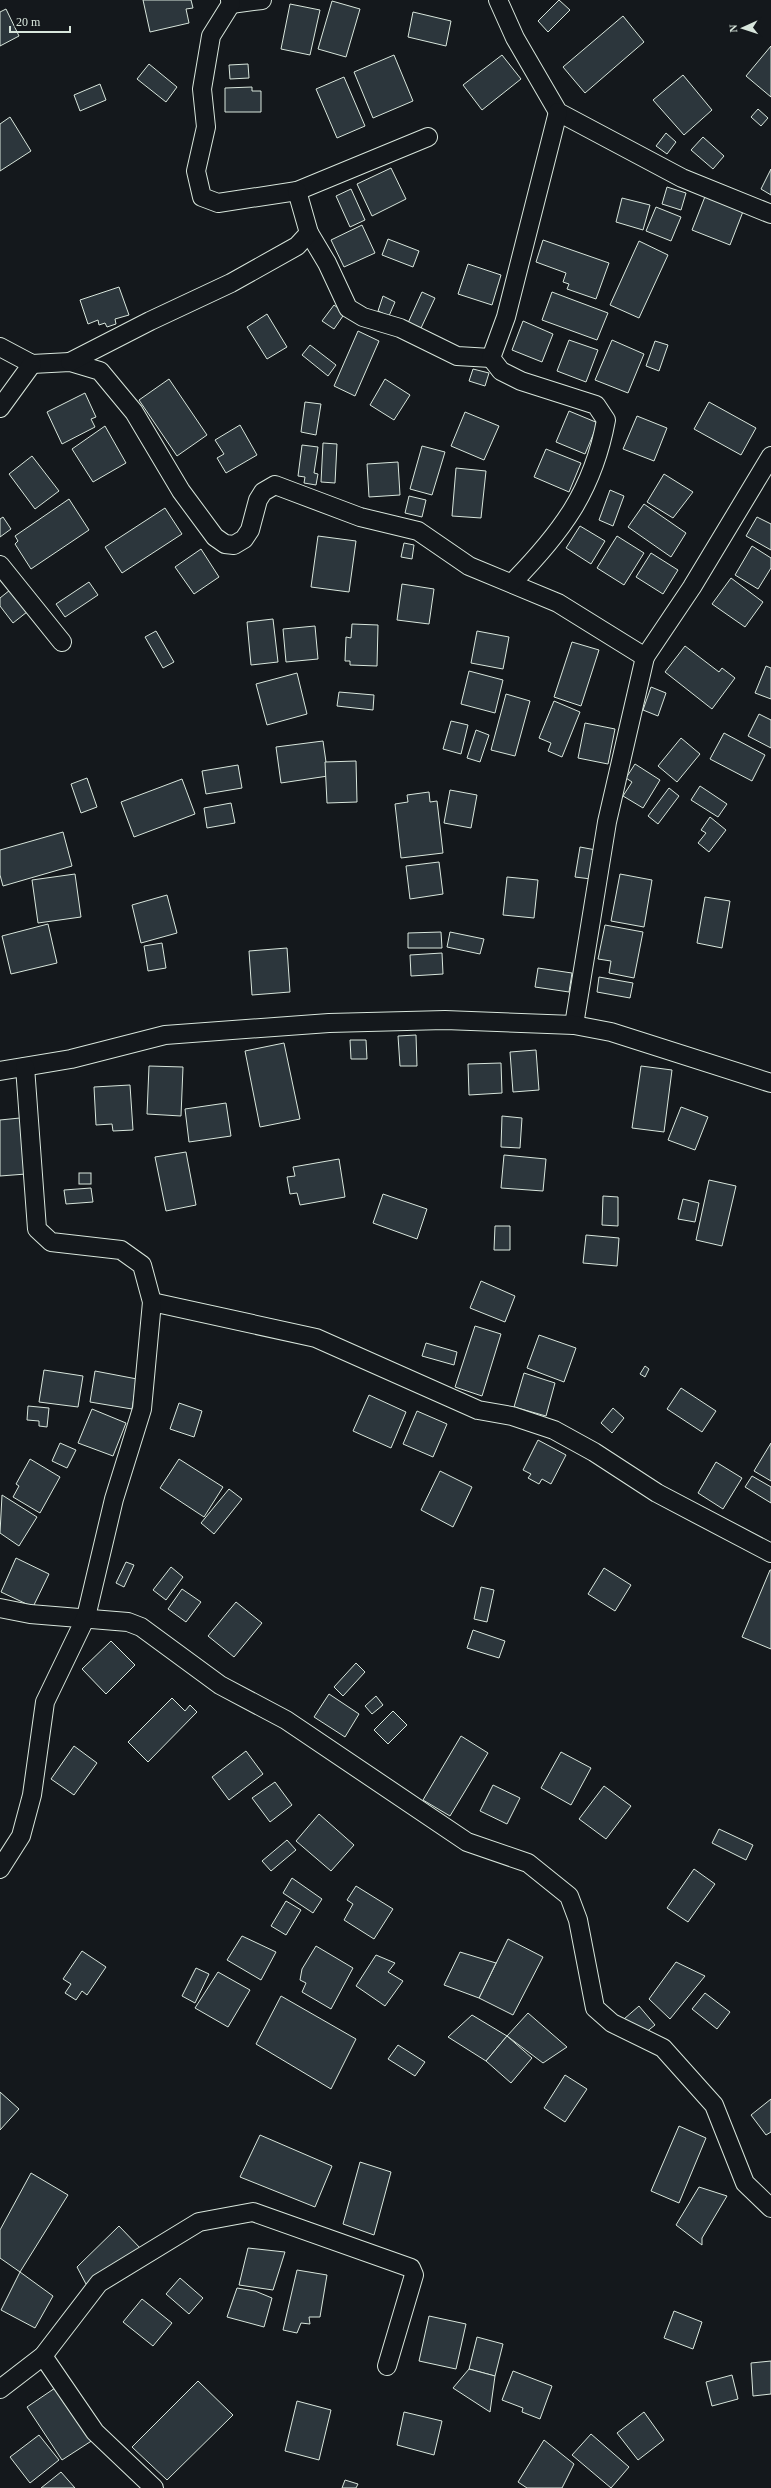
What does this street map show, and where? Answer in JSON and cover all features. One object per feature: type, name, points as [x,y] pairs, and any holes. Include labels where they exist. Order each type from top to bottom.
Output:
[{"type":"street","points":[[262,0],[230,2],[211,36],[202,89],[206,127],[196,171],[202,197],[218,203],[297,191],[428,137]]},
{"type":"street","points":[[498,0],[514,38],[558,112],[682,178],[771,214]]},
{"type":"street","points":[[491,358],[506,317],[558,112]]},
{"type":"street","points":[[297,191],[309,233],[327,263],[348,308],[363,317],[400,328],[457,356],[491,358],[501,371],[520,381],[596,405],[606,420],[598,456],[585,489],[564,525],[512,583]]},
{"type":"street","points":[[70,362],[150,321],[231,283],[297,246],[309,233]]},
{"type":"street","points":[[0,347],[32,364],[70,362],[100,371],[134,412],[181,491],[215,537],[225,544],[234,545],[244,539],[250,530],[258,500],[263,492],[275,485],[360,517],[418,531],[469,566],[558,603],[645,657]]},
{"type":"street","points":[[0,408],[32,364]]},
{"type":"street","points":[[574,1025],[607,822],[645,657],[692,587],[771,456]]},
{"type":"street","points":[[0,565],[62,642]]},
{"type":"street","points":[[0,1071],[71,1059],[165,1034],[328,1023],[445,1020],[574,1025],[611,1032],[771,1083]]},
{"type":"street","points":[[0,1869],[21,1836],[32,1795],[45,1702],[86,1618],[114,1498],[142,1409],[152,1302],[142,1265],[121,1250],[51,1242],[37,1229],[25,1067]]},
{"type":"street","points":[[152,1302],[316,1338],[478,1410],[512,1416],[554,1430],[594,1452],[657,1493],[771,1553]]},
{"type":"street","points":[[0,1608],[30,1614],[128,1622],[141,1626],[220,1685],[286,1720],[467,1842],[528,1863],[569,1896],[578,1920],[595,2008],[612,2023],[663,2048],[714,2105],[745,2183],[771,2208]]},
{"type":"street","points":[[0,2389],[43,2356],[99,2284],[199,2222],[253,2212],[411,2268],[414,2275],[387,2366]]},
{"type":"street","points":[[43,2356],[95,2432],[154,2488]]},
{"type":"building","points":[[143,0],[191,0],[193,8],[186,9],[189,23],[150,32]]},
{"type":"building","points":[[559,0],[570,10],[548,32],[538,21]]},
{"type":"building","points":[[332,1],[360,9],[346,57],[318,49]]},
{"type":"building","points":[[290,4],[320,10],[310,55],[281,49]]},
{"type":"building","points":[[6,9],[19,36],[0,46],[0,12]]},
{"type":"building","points":[[413,12],[451,21],[446,46],[408,37]]},
{"type":"building","points":[[623,16],[644,42],[585,93],[563,67]]},
{"type":"building","points":[[771,46],[771,97],[746,76]]},
{"type":"building","points":[[394,55],[413,101],[373,118],[354,72]]},
{"type":"building","points":[[502,55],[521,79],[482,110],[463,85]]},
{"type":"building","points":[[149,64],[177,87],[166,102],[137,79]]},
{"type":"building","points":[[248,64],[249,78],[230,79],[229,65]]},
{"type":"building","points":[[683,75],[712,110],[684,135],[653,100]]},
{"type":"building","points":[[344,77],[365,126],[337,138],[316,89]]},
{"type":"building","points":[[100,84],[106,100],[80,111],[74,95]]},
{"type":"building","points":[[252,87],[252,91],[261,91],[261,112],[225,112],[225,88]]},
{"type":"building","points":[[758,109],[768,118],[761,126],[751,117]]},
{"type":"building","points":[[10,117],[31,151],[0,171],[0,124]]},
{"type":"building","points":[[666,133],[676,142],[667,154],[656,146]]},
{"type":"building","points":[[703,137],[724,156],[713,169],[691,150]]},
{"type":"building","points":[[391,168],[406,199],[372,216],[357,184]]},
{"type":"building","points":[[771,169],[771,195],[761,189]]},
{"type":"building","points":[[667,187],[686,193],[681,210],[662,204]]},
{"type":"building","points":[[351,189],[365,220],[350,227],[336,196]]},
{"type":"building","points":[[706,194],[744,209],[730,245],[692,230]]},
{"type":"building","points":[[622,198],[650,205],[643,230],[616,222]]},
{"type":"building","points":[[656,207],[681,217],[671,241],[646,231]]},
{"type":"building","points":[[362,225],[375,253],[344,267],[331,240]]},
{"type":"building","points":[[388,239],[419,251],[413,267],[382,255]]},
{"type":"building","points":[[543,240],[609,263],[596,299],[567,289],[569,284],[563,282],[566,273],[536,262]]},
{"type":"building","points":[[639,241],[668,255],[639,318],[610,305]]},
{"type":"building","points":[[468,264],[501,275],[492,305],[458,294]]},
{"type":"building","points":[[119,287],[129,315],[115,319],[116,324],[107,327],[105,323],[99,325],[98,320],[88,324],[80,300]]},
{"type":"building","points":[[422,292],[435,298],[421,328],[408,323]]},
{"type":"building","points":[[552,292],[608,313],[597,340],[542,320]]},
{"type":"building","points":[[383,296],[395,302],[389,316],[378,311]]},
{"type":"building","points":[[334,305],[345,313],[334,329],[322,321]]},
{"type":"building","points":[[267,314],[287,347],[267,359],[247,327]]},
{"type":"building","points":[[523,321],[553,334],[542,362],[512,350]]},
{"type":"building","points":[[358,331],[379,341],[355,396],[334,386]]},
{"type":"building","points":[[569,340],[598,350],[586,382],[557,371]]},
{"type":"building","points":[[612,340],[644,354],[628,393],[595,380]]},
{"type":"building","points":[[655,341],[668,345],[659,371],[646,366]]},
{"type":"building","points":[[310,345],[336,365],[328,376],[302,355]]},
{"type":"building","points":[[473,369],[489,373],[485,386],[469,381]]},
{"type":"building","points":[[169,379],[207,435],[177,456],[139,400]]},
{"type":"building","points":[[385,379],[410,395],[394,420],[370,405]]},
{"type":"building","points":[[85,393],[96,417],[91,419],[95,427],[62,444],[47,412]]},
{"type":"building","points":[[305,402],[321,404],[316,435],[301,432]]},
{"type":"building","points":[[709,402],[756,428],[741,455],[694,429]]},
{"type":"building","points":[[569,411],[598,423],[585,454],[556,442]]},
{"type":"building","points":[[465,412],[499,426],[484,460],[451,446]]},
{"type":"building","points":[[637,416],[667,428],[654,461],[623,449]]},
{"type":"building","points":[[240,425],[257,455],[226,473],[217,458],[224,454],[215,440]]},
{"type":"building","points":[[105,426],[126,463],[93,482],[72,449]]},
{"type":"building","points":[[323,443],[337,444],[335,483],[321,482]]},
{"type":"building","points":[[302,445],[318,447],[314,473],[318,474],[316,485],[304,483],[305,477],[298,476]]},
{"type":"building","points":[[422,446],[445,452],[432,495],[410,489]]},
{"type":"building","points":[[546,449],[581,463],[569,492],[534,477]]},
{"type":"building","points":[[32,456],[59,491],[35,509],[9,474]]},
{"type":"building","points":[[398,462],[400,495],[369,497],[367,464]]},
{"type":"building","points":[[456,468],[486,471],[481,518],[452,516]]},
{"type":"building","points":[[664,474],[693,492],[673,518],[647,502]]},
{"type":"building","points":[[610,490],[624,496],[613,526],[599,520]]},
{"type":"building","points":[[409,496],[426,500],[422,517],[405,513]]},
{"type":"building","points":[[69,499],[89,530],[31,569],[15,544],[18,541],[15,536]]},
{"type":"building","points":[[644,504],[686,533],[671,557],[628,527]]},
{"type":"building","points":[[165,508],[182,534],[122,573],[105,547]]},
{"type":"building","points":[[3,517],[11,529],[0,537],[0,519]]},
{"type":"building","points":[[757,517],[771,524],[771,550],[746,536]]},
{"type":"building","points":[[580,526],[605,541],[591,564],[566,548]]},
{"type":"building","points":[[318,536],[356,541],[349,592],[311,587]]},
{"type":"building","points":[[617,536],[644,553],[624,585],[597,568]]},
{"type":"building","points":[[404,543],[414,545],[412,559],[401,557]]},
{"type":"building","points":[[752,546],[771,558],[771,568],[758,589],[735,575]]},
{"type":"building","points":[[201,549],[219,577],[194,594],[175,567]]},
{"type":"building","points":[[651,553],[678,570],[663,594],[636,577]]},
{"type":"building","points":[[731,578],[763,602],[745,627],[712,604]]},
{"type":"building","points":[[89,582],[98,595],[65,617],[56,604]]},
{"type":"building","points":[[402,584],[434,589],[429,624],[397,620]]},
{"type":"building","points":[[10,590],[27,612],[13,623],[0,606],[0,598]]},
{"type":"building","points":[[273,619],[278,662],[251,665],[247,622]]},
{"type":"building","points":[[352,624],[378,625],[377,666],[350,665],[350,661],[345,661],[346,637],[351,638]]},
{"type":"building","points":[[315,626],[318,659],[286,662],[283,629]]},
{"type":"building","points":[[156,631],[174,662],[163,668],[145,637]]},
{"type":"building","points":[[477,631],[509,637],[503,669],[471,663]]},
{"type":"building","points":[[572,642],[599,650],[581,706],[554,697]]},
{"type":"building","points":[[685,646],[719,672],[722,668],[735,678],[712,709],[665,672]]},
{"type":"building","points":[[766,666],[771,668],[771,699],[755,693]]},
{"type":"building","points":[[469,671],[503,680],[495,713],[461,704]]},
{"type":"building","points":[[297,673],[307,714],[267,725],[256,684]]},
{"type":"building","points":[[651,687],[666,693],[658,716],[643,710]]},
{"type":"building","points":[[339,692],[374,695],[373,710],[337,706]]},
{"type":"building","points":[[506,694],[530,701],[515,756],[491,750]]},
{"type":"building","points":[[554,701],[580,712],[562,757],[548,751],[551,743],[539,738]]},
{"type":"building","points":[[759,714],[771,720],[771,748],[748,736]]},
{"type":"building","points":[[451,721],[468,725],[461,754],[443,749]]},
{"type":"building","points":[[585,723],[615,729],[608,764],[578,758]]},
{"type":"building","points":[[476,730],[489,735],[480,762],[467,758]]},
{"type":"building","points":[[724,733],[765,755],[752,781],[710,759]]},
{"type":"building","points":[[681,738],[700,754],[677,782],[658,766]]},
{"type":"building","points":[[323,741],[328,776],[281,783],[276,747]]},
{"type":"building","points":[[356,761],[357,802],[327,803],[325,762]]},
{"type":"building","points":[[635,764],[660,780],[643,808],[623,796],[632,782],[626,778]]},
{"type":"building","points":[[238,765],[242,788],[206,794],[202,771]]},
{"type":"building","points":[[87,778],[97,807],[81,813],[71,784]]},
{"type":"building","points":[[182,779],[195,814],[134,837],[121,802]]},
{"type":"building","points":[[700,786],[727,804],[718,817],[691,800]]},
{"type":"building","points":[[669,788],[679,796],[658,824],[648,816]]},
{"type":"building","points":[[450,790],[477,795],[471,828],[444,823]]},
{"type":"building","points":[[429,792],[430,802],[437,801],[443,853],[401,858],[395,804],[408,802],[407,795]]},
{"type":"building","points":[[231,803],[235,823],[207,828],[204,808]]},
{"type":"building","points":[[710,817],[726,830],[709,852],[698,843],[706,833],[701,830]]},
{"type":"building","points":[[63,832],[72,866],[3,886],[0,875],[0,850]]},
{"type":"building","points":[[580,847],[596,850],[591,879],[575,877]]},
{"type":"building","points":[[439,862],[443,894],[410,899],[406,866]]},
{"type":"building","points":[[75,874],[81,917],[38,923],[32,880]]},
{"type":"building","points":[[620,874],[652,880],[644,927],[611,921]]},
{"type":"building","points":[[507,877],[538,880],[534,918],[503,915]]},
{"type":"building","points":[[167,895],[177,933],[141,943],[132,905]]},
{"type":"building","points":[[705,897],[730,901],[722,948],[697,943]]},
{"type":"building","points":[[48,924],[57,963],[11,974],[2,936]]},
{"type":"building","points":[[605,925],[643,932],[634,978],[609,973],[611,961],[598,959]]},
{"type":"building","points":[[441,932],[442,948],[408,948],[408,933]]},
{"type":"building","points":[[450,932],[484,939],[480,954],[447,947]]},
{"type":"building","points":[[162,943],[166,968],[148,971],[144,946]]},
{"type":"building","points":[[287,948],[290,992],[252,995],[249,951]]},
{"type":"building","points":[[442,953],[443,974],[411,976],[410,955]]},
{"type":"building","points":[[538,968],[572,973],[569,992],[535,987]]},
{"type":"building","points":[[599,977],[633,983],[630,998],[597,992]]},
{"type":"building","points":[[416,1035],[417,1066],[400,1066],[398,1036]]},
{"type":"building","points":[[350,1040],[366,1040],[367,1059],[351,1059]]},
{"type":"building","points":[[284,1043],[300,1119],[260,1127],[245,1051]]},
{"type":"building","points":[[536,1050],[539,1090],[513,1092],[510,1052]]},
{"type":"building","points":[[501,1063],[502,1093],[469,1095],[468,1064]]},
{"type":"building","points":[[149,1066],[183,1067],[181,1116],[147,1114]]},
{"type":"building","points":[[641,1066],[672,1070],[664,1132],[632,1128]]},
{"type":"building","points":[[130,1085],[133,1130],[113,1131],[112,1124],[96,1125],[94,1087]]},
{"type":"building","points":[[226,1103],[231,1136],[189,1142],[185,1109]]},
{"type":"building","points":[[681,1107],[708,1117],[695,1150],[668,1140]]},
{"type":"building","points":[[502,1116],[522,1118],[520,1148],[501,1147]]},
{"type":"building","points":[[20,1118],[26,1174],[0,1176],[0,1120]]},
{"type":"building","points":[[186,1152],[196,1205],[166,1211],[155,1157]]},
{"type":"building","points":[[504,1155],[546,1159],[543,1191],[501,1188]]},
{"type":"building","points":[[339,1159],[345,1197],[300,1205],[297,1193],[290,1194],[287,1177],[295,1176],[293,1167]]},
{"type":"building","points":[[79,1173],[91,1173],[91,1184],[79,1184]]},
{"type":"building","points":[[709,1180],[736,1186],[722,1246],[696,1240]]},
{"type":"building","points":[[91,1188],[93,1202],[66,1204],[64,1190]]},
{"type":"building","points":[[383,1194],[427,1209],[417,1239],[373,1223]]},
{"type":"building","points":[[603,1196],[618,1197],[618,1226],[602,1225]]},
{"type":"building","points":[[683,1199],[699,1203],[695,1222],[678,1219]]},
{"type":"building","points":[[495,1226],[510,1226],[510,1250],[494,1250]]},
{"type":"building","points":[[586,1235],[619,1238],[617,1266],[583,1263]]},
{"type":"building","points":[[481,1281],[515,1296],[505,1322],[470,1308]]},
{"type":"building","points":[[475,1326],[501,1334],[482,1396],[455,1387]]},
{"type":"building","points":[[539,1335],[576,1348],[564,1382],[527,1368]]},
{"type":"building","points":[[426,1343],[457,1352],[454,1365],[422,1356]]},
{"type":"building","points":[[645,1366],[649,1369],[645,1377],[640,1374]]},
{"type":"building","points":[[44,1370],[83,1376],[78,1407],[39,1402]]},
{"type":"building","points":[[95,1371],[137,1379],[132,1409],[90,1402]]},
{"type":"building","points":[[524,1373],[555,1383],[546,1416],[514,1407]]},
{"type":"building","points":[[681,1388],[716,1411],[702,1432],[667,1409]]},
{"type":"building","points":[[369,1395],[406,1412],[391,1448],[353,1431]]},
{"type":"building","points":[[179,1403],[202,1411],[194,1437],[170,1429]]},
{"type":"building","points":[[28,1406],[49,1408],[47,1427],[39,1426],[39,1421],[27,1420]]},
{"type":"building","points":[[613,1408],[624,1418],[612,1433],[601,1423]]},
{"type":"building","points":[[92,1409],[126,1423],[113,1456],[78,1443]]},
{"type":"building","points":[[417,1411],[447,1424],[433,1457],[403,1444]]},
{"type":"building","points":[[538,1440],[566,1455],[551,1484],[542,1479],[539,1484],[528,1478],[531,1474],[523,1470]]},
{"type":"building","points":[[60,1443],[76,1450],[67,1468],[52,1461]]},
{"type":"building","points":[[771,1443],[771,1481],[754,1471]]},
{"type":"building","points":[[30,1459],[60,1477],[40,1513],[13,1497],[19,1486],[16,1484]]},
{"type":"building","points":[[179,1459],[223,1487],[204,1517],[160,1488]]},
{"type":"building","points":[[716,1462],[742,1478],[723,1509],[698,1493]]},
{"type":"building","points":[[440,1471],[472,1487],[453,1527],[421,1510]]},
{"type":"building","points":[[752,1476],[771,1487],[771,1503],[745,1487]]},
{"type":"building","points":[[229,1489],[242,1499],[214,1534],[201,1523]]},
{"type":"building","points":[[2,1495],[37,1517],[19,1546],[0,1533]]},
{"type":"building","points":[[16,1558],[49,1574],[33,1607],[1,1592]]},
{"type":"building","points":[[126,1562],[134,1565],[124,1587],[116,1583]]},
{"type":"building","points":[[171,1567],[183,1577],[166,1600],[153,1590]]},
{"type":"building","points":[[604,1568],[631,1585],[615,1611],[588,1594]]},
{"type":"building","points":[[771,1570],[771,1649],[742,1637]]},
{"type":"building","points":[[481,1587],[494,1590],[487,1622],[474,1619]]},
{"type":"building","points":[[182,1589],[201,1602],[186,1622],[168,1609]]},
{"type":"building","points":[[236,1602],[262,1623],[234,1657],[208,1636]]},
{"type":"building","points":[[473,1630],[505,1641],[499,1658],[467,1648]]},
{"type":"building","points":[[111,1641],[135,1665],[106,1694],[82,1669]]},
{"type":"building","points":[[356,1663],[365,1672],[343,1696],[334,1687]]},
{"type":"building","points":[[329,1694],[359,1714],[345,1737],[314,1717]]},
{"type":"building","points":[[376,1696],[383,1705],[372,1714],[365,1706]]},
{"type":"building","points":[[172,1698],[185,1711],[190,1705],[197,1712],[148,1762],[128,1742]]},
{"type":"building","points":[[393,1711],[407,1725],[388,1744],[374,1730]]},
{"type":"building","points":[[461,1736],[488,1753],[450,1816],[423,1800]]},
{"type":"building","points":[[74,1746],[97,1763],[74,1795],[51,1779]]},
{"type":"building","points":[[246,1751],[263,1774],[229,1800],[212,1777]]},
{"type":"building","points":[[561,1752],[591,1768],[571,1805],[541,1788]]},
{"type":"building","points":[[275,1782],[292,1805],[270,1822],[252,1798]]},
{"type":"building","points":[[493,1785],[520,1798],[507,1824],[480,1811]]},
{"type":"building","points":[[604,1786],[631,1806],[606,1839],[579,1819]]},
{"type":"building","points":[[319,1814],[354,1845],[331,1871],[296,1841]]},
{"type":"building","points":[[719,1829],[753,1845],[746,1860],[712,1843]]},
{"type":"building","points":[[287,1840],[296,1850],[271,1871],[262,1861]]},
{"type":"building","points":[[694,1869],[715,1884],[688,1922],[667,1908]]},
{"type":"building","points":[[292,1878],[322,1899],[313,1913],[283,1893]]},
{"type":"building","points":[[356,1886],[393,1909],[374,1939],[344,1920],[353,1904],[347,1900]]},
{"type":"building","points":[[286,1901],[301,1910],[286,1935],[271,1926]]},
{"type":"building","points":[[242,1936],[276,1952],[261,1980],[227,1960]]},
{"type":"building","points":[[508,1939],[543,1957],[513,2015],[479,1998]]},
{"type":"building","points":[[316,1946],[353,1968],[331,2009],[302,1992],[306,1983],[300,1980],[302,1969]]},
{"type":"building","points":[[82,1951],[106,1967],[87,1995],[82,1991],[76,2000],[65,1993],[71,1984],[63,1979]]},
{"type":"building","points":[[460,1952],[496,1963],[479,1998],[444,1985]]},
{"type":"building","points":[[376,1955],[395,1963],[388,1972],[403,1981],[385,2006],[356,1986]]},
{"type":"building","points":[[676,1962],[705,1976],[670,2019],[649,1999]]},
{"type":"building","points":[[196,1968],[209,1974],[195,2003],[182,1996]]},
{"type":"building","points":[[218,1972],[250,1990],[228,2027],[195,2008]]},
{"type":"building","points":[[705,1993],[730,2012],[717,2029],[692,2009]]},
{"type":"building","points":[[281,1996],[356,2039],[331,2089],[256,2044]]},
{"type":"building","points":[[639,2006],[655,2025],[640,2037],[624,2019]]},
{"type":"building","points":[[528,2013],[567,2047],[543,2063],[507,2036]]},
{"type":"building","points":[[472,2015],[507,2036],[486,2061],[448,2037]]},
{"type":"building","points":[[507,2036],[532,2058],[511,2083],[486,2061]]},
{"type":"building","points":[[398,2045],[425,2062],[415,2076],[388,2059]]},
{"type":"building","points":[[565,2075],[587,2089],[565,2122],[544,2108]]},
{"type":"building","points":[[0,2092],[19,2109],[0,2130]]},
{"type":"building","points":[[771,2099],[771,2132],[766,2135],[751,2115]]},
{"type":"building","points":[[679,2126],[706,2138],[679,2203],[651,2191]]},
{"type":"building","points":[[260,2135],[332,2166],[315,2207],[240,2177]]},
{"type":"building","points":[[360,2162],[391,2172],[374,2235],[343,2224]]},
{"type":"building","points":[[31,2173],[68,2195],[20,2272],[0,2258],[0,2230]]},
{"type":"building","points":[[699,2187],[727,2196],[702,2238],[702,2245],[676,2225]]},
{"type":"building","points":[[119,2226],[142,2250],[86,2284],[77,2267]]},
{"type":"building","points":[[248,2248],[285,2252],[273,2290],[239,2285]]},
{"type":"building","points":[[297,2270],[327,2275],[320,2317],[309,2317],[310,2324],[301,2323],[297,2333],[283,2330]]},
{"type":"building","points":[[20,2272],[53,2296],[35,2328],[1,2310]]},
{"type":"building","points":[[180,2278],[203,2298],[189,2314],[166,2294]]},
{"type":"building","points":[[237,2288],[255,2291],[272,2298],[264,2327],[227,2317]]},
{"type":"building","points":[[142,2299],[172,2323],[153,2346],[123,2322]]},
{"type":"building","points":[[674,2311],[702,2322],[693,2349],[664,2338]]},
{"type":"building","points":[[429,2316],[466,2324],[456,2369],[419,2361]]},
{"type":"building","points":[[477,2337],[503,2344],[495,2376],[469,2369]]},
{"type":"building","points":[[771,2361],[771,2394],[753,2396],[751,2363]]},
{"type":"building","points":[[469,2369],[495,2376],[490,2412],[453,2388]]},
{"type":"building","points":[[513,2371],[552,2386],[540,2419],[522,2412],[523,2408],[502,2400]]},
{"type":"building","points":[[732,2375],[738,2399],[712,2406],[706,2382]]},
{"type":"building","points":[[198,2381],[233,2415],[167,2480],[132,2447]]},
{"type":"building","points":[[58,2386],[93,2440],[62,2460],[27,2407]]},
{"type":"building","points":[[297,2401],[331,2410],[319,2460],[285,2451]]},
{"type":"building","points":[[404,2412],[442,2421],[434,2455],[397,2445]]},
{"type":"building","points":[[644,2412],[664,2440],[638,2460],[617,2433]]},
{"type":"building","points":[[591,2434],[629,2467],[611,2488],[572,2455]]},
{"type":"building","points":[[39,2435],[59,2460],[30,2483],[10,2457]]},
{"type":"building","points":[[544,2440],[574,2464],[562,2488],[527,2488],[518,2482]]},
{"type":"building","points":[[61,2472],[75,2488],[41,2488]]},
{"type":"building","points":[[345,2480],[358,2484],[356,2488],[342,2488]]}]
